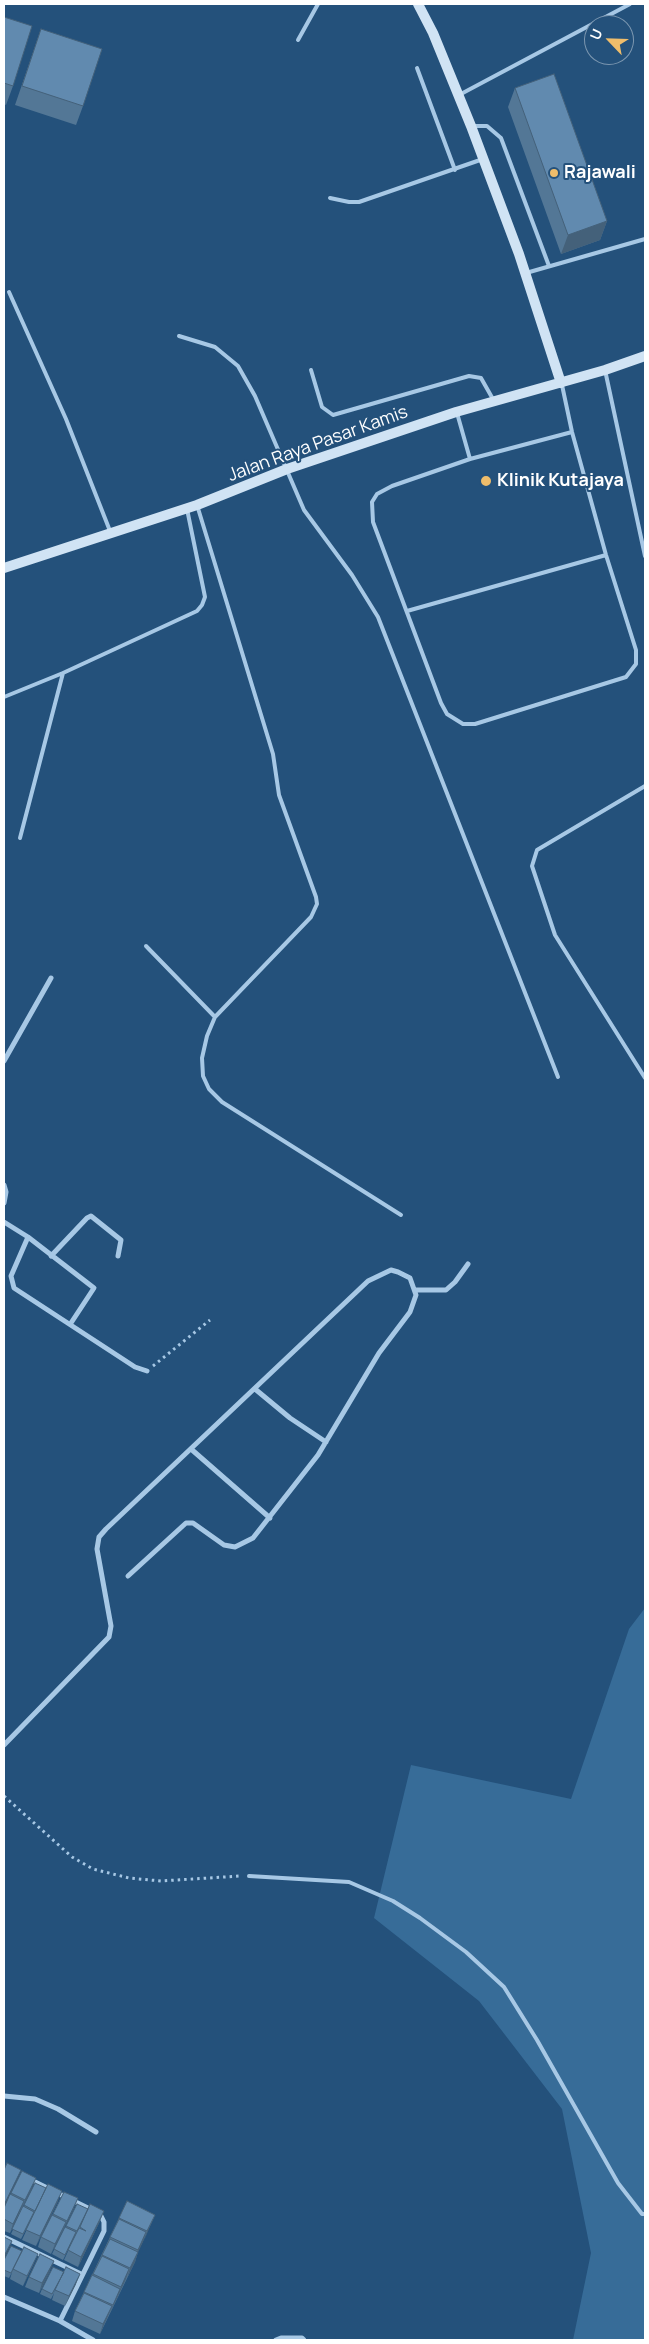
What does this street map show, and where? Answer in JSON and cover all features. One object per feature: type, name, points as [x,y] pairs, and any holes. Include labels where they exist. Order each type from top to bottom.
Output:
[{"type":"main road","points":[[418,4],[471,126],[526,273],[561,383]]},
{"type":"main road","name":"Jalan Raya Pasar Kamis","points":[[4,568],[192,507],[286,469],[456,412],[605,370],[645,356]]},
{"type":"street","points":[[4,1060],[51,978]]},
{"type":"street","points":[[4,1185],[6,1192],[4,1204]]},
{"type":"street","points":[[51,1256],[91,1216],[121,1240],[118,1256]]},
{"type":"street","points":[[4,1222],[28,1236],[94,1288],[71,1323]]},
{"type":"street","points":[[28,1236],[11,1276],[12,1284],[24,1296],[71,1323],[135,1367],[147,1371]]},
{"type":"street","points":[[416,1290],[446,1290],[455,1282],[468,1264]]},
{"type":"street","points":[[4,1745],[108,1639],[110,1626],[97,1549],[100,1538],[106,1529],[368,1281],[384,1272],[398,1272],[410,1278],[416,1290],[416,1300],[410,1312],[379,1353],[326,1442],[253,1538],[235,1547],[224,1545],[211,1538],[193,1523],[186,1523],[128,1576]]},
{"type":"street","points":[[255,1389],[290,1418],[326,1442]]},
{"type":"street","points":[[191,1449],[270,1518]]},
{"type":"street","points":[[4,2096],[35,2099],[58,2109],[96,2132]]},
{"type":"street","points":[[21,2175],[102,2217],[104,2231],[81,2274],[60,2321]]},
{"type":"street","points":[[4,2237],[81,2274]]},
{"type":"street","points":[[4,2297],[60,2321],[93,2340]]},
{"type":"street","points":[[276,2340],[295,2338],[304,2340]]},
{"type":"lane","points":[[298,40],[318,4]]},
{"type":"lane","points":[[459,95],[630,4]]},
{"type":"lane","points":[[417,68],[455,170]]},
{"type":"lane","points":[[471,126],[487,126],[501,138],[549,266]]},
{"type":"lane","points":[[330,198],[348,202],[359,202],[483,159]]},
{"type":"lane","points":[[526,273],[645,239]]},
{"type":"lane","points":[[10,292],[66,419],[111,533]]},
{"type":"lane","points":[[179,336],[215,347],[238,366],[255,396],[304,510],[352,574],[378,617],[558,1077]]},
{"type":"lane","points":[[311,370],[322,408],[334,416],[469,376],[478,376],[485,382],[494,401]]},
{"type":"lane","points":[[605,370],[645,556]]},
{"type":"lane","points":[[561,383],[572,432],[606,555],[636,650],[634,669],[626,677],[475,724],[463,724],[446,714],[373,522],[372,502],[374,497],[392,486],[470,459],[572,432]]},
{"type":"lane","points":[[456,412],[470,459]]},
{"type":"lane","points":[[4,697],[63,673],[197,611],[205,597],[192,507]]},
{"type":"lane","points":[[192,507],[271,745],[279,795],[317,904],[310,917],[215,1017],[207,1036],[202,1058],[203,1076],[209,1089],[222,1102],[401,1215]]},
{"type":"lane","points":[[407,611],[606,555]]},
{"type":"lane","points":[[20,838],[63,673]]},
{"type":"lane","points":[[645,786],[537,850],[532,866],[555,935],[645,1078]]},
{"type":"lane","points":[[146,946],[215,1017]]},
{"type":"lane","points":[[249,1876],[349,1882],[393,1901],[420,1918],[466,1952],[504,1987],[537,2040],[618,2183],[642,2214],[645,2214]]},
{"type":"path","points":[[147,1371],[210,1320]]},
{"type":"path","points":[[4,1796],[72,1857],[93,1869],[108,1874],[161,1881],[249,1876]]},
{"type":"shaded area","points":[[645,1608],[645,2340],[573,2340],[591,2253],[562,2109],[479,2001],[374,1918],[411,1765],[571,1799],[629,1629]]},
{"type":"building","points":[[4,17],[32,26],[13,86],[4,83]]},
{"type":"building","points":[[41,29],[102,49],[83,106],[22,86]]},
{"type":"building","name":"Rajawali","points":[[554,74],[607,221],[568,235],[515,88]]},
{"type":"building","points":[[7,2163],[21,2170],[4,2205],[4,2170]]},
{"type":"building","points":[[22,2171],[36,2178],[25,2200],[11,2193]]},
{"type":"building","points":[[35,2183],[46,2188],[35,2211],[24,2205]]},
{"type":"building","points":[[48,2184],[62,2191],[40,2236],[26,2230]]},
{"type":"building","points":[[64,2192],[78,2198],[67,2221],[53,2214]]},
{"type":"building","points":[[10,2194],[24,2201],[13,2224],[4,2219],[4,2208]]},
{"type":"building","points":[[127,2201],[155,2215],[147,2231],[119,2218]]},
{"type":"building","points":[[77,2204],[88,2209],[77,2231],[66,2226]]},
{"type":"building","points":[[90,2204],[104,2211],[81,2257],[68,2250],[79,2228],[86,2231],[80,2227]]},
{"type":"building","points":[[23,2206],[34,2212],[23,2234],[12,2229]]},
{"type":"building","points":[[52,2215],[66,2222],[55,2244],[41,2237]]},
{"type":"building","points":[[119,2219],[146,2232],[138,2250],[110,2237]]},
{"type":"building","points":[[65,2227],[76,2232],[65,2255],[54,2249]]},
{"type":"building","points":[[4,2237],[12,2241],[4,2256]]},
{"type":"building","points":[[110,2239],[138,2252],[130,2268],[102,2255]]},
{"type":"building","points":[[11,2246],[22,2251],[11,2273],[4,2270],[4,2260]]},
{"type":"building","points":[[24,2247],[38,2254],[27,2276],[13,2269]]},
{"type":"building","points":[[40,2254],[54,2261],[42,2283],[29,2277]]},
{"type":"building","points":[[102,2256],[129,2269],[121,2287],[93,2274]]},
{"type":"building","points":[[53,2267],[64,2272],[52,2294],[42,2289]]},
{"type":"building","points":[[66,2267],[80,2274],[69,2296],[55,2290]]},
{"type":"building","points":[[92,2275],[120,2289],[113,2305],[84,2292]]},
{"type":"building","points":[[84,2293],[112,2306],[103,2324],[75,2311]]},
{"type":"place","name":"Rajawali","points":[[554,173]]},
{"type":"place","name":"Klinik Kutajaya","points":[[486,481]]}]
